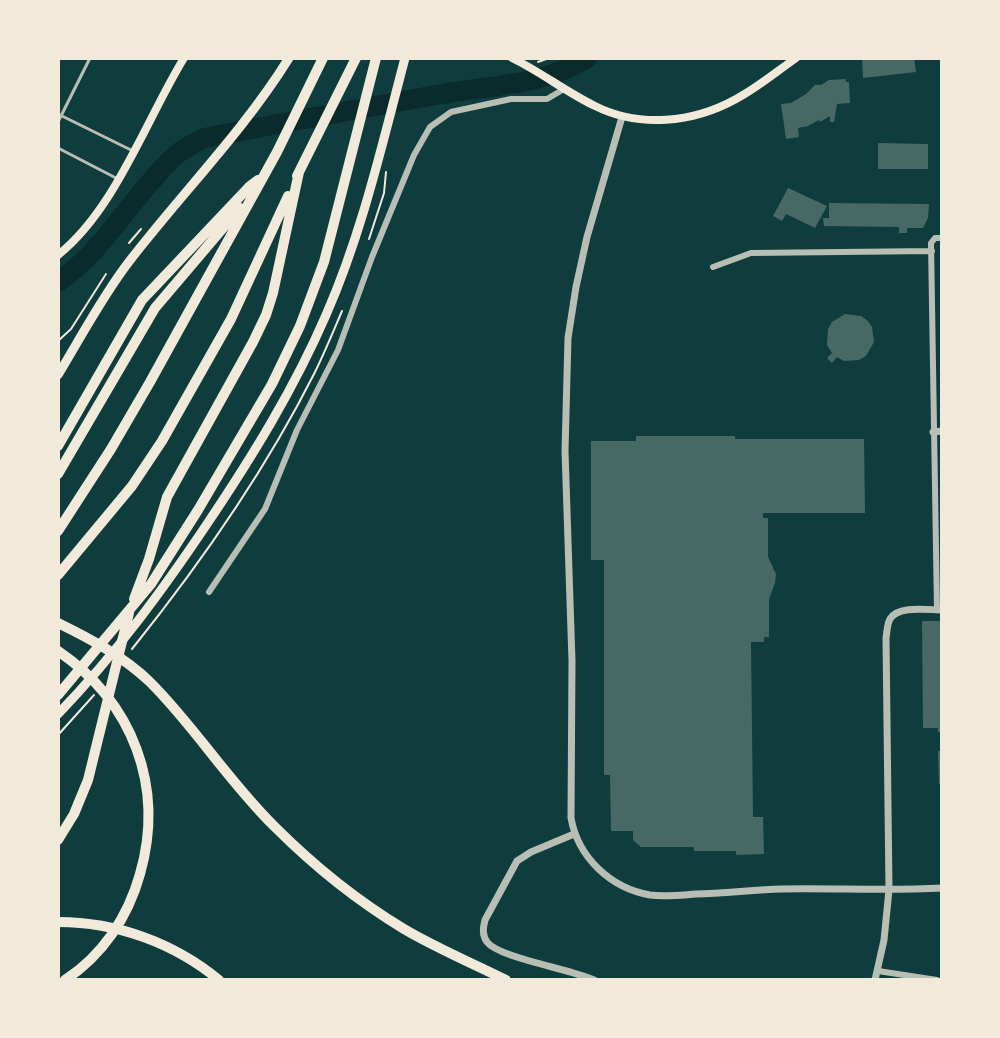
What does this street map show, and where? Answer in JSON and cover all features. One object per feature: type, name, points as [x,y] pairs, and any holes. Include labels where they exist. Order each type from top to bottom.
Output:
[{"type":"highway","points":[[58,375],[128,263],[209,165],[260,100],[289,58]]},
{"type":"highway","points":[[58,575],[132,486],[162,441],[231,319],[307,155],[356,58]]},
{"type":"highway","points":[[58,695],[151,584],[198,510],[272,384],[300,326],[324,262],[376,58]]},
{"type":"highway","points":[[58,714],[120,645],[167,584],[276,418],[327,314],[356,236],[405,58]]},
{"type":"highway","points":[[58,531],[105,459],[150,382],[277,152],[321,61]]},
{"type":"highway","points":[[59,840],[74,814],[88,780],[126,621],[149,559],[163,509],[173,484],[266,315],[273,293],[299,172]]},
{"type":"highway","points":[[58,446],[142,300],[250,186],[263,177]]},
{"type":"highway","points":[[58,474],[155,308],[234,214],[250,200]]},
{"type":"highway","points":[[58,622],[105,648],[148,681],[169,702],[266,818],[330,877],[405,930],[506,980]]},
{"type":"highway","points":[[58,651],[87,673],[116,708],[133,740],[146,781],[149,809],[146,854],[131,901],[121,922],[90,960],[65,980]]},
{"type":"highway","points":[[58,922],[110,927],[138,934],[178,952],[219,980]]},
{"type":"main road","points":[[58,255],[69,247],[93,217],[118,179],[184,58]]},
{"type":"main road","points":[[512,58],[596,106],[622,117],[661,120],[687,117],[714,110],[736,99],[796,58]]},
{"type":"street","points":[[209,592],[265,509],[297,430],[338,350],[372,257],[414,155],[430,127],[451,112],[512,99],[547,99],[560,86]]},
{"type":"street","points":[[622,117],[587,237],[568,338],[565,451],[572,662],[571,818],[574,834],[582,850],[599,869],[622,886],[650,895],[672,896],[782,889],[942,888]]},
{"type":"street","points":[[875,980],[884,939],[889,890],[886,638],[888,620],[901,610],[939,610],[933,432],[931,243],[936,238],[942,238]]},
{"type":"street","points":[[713,267],[751,253],[932,251]]},
{"type":"street","points":[[933,432],[942,432]]},
{"type":"street","points":[[574,834],[531,852],[517,861],[485,920],[483,936],[491,947],[503,952],[572,971],[594,980]]},
{"type":"street","points":[[878,971],[937,980]]},
{"type":"lane","points":[[58,122],[90,58]]},
{"type":"lane","points":[[62,116],[133,151]]},
{"type":"lane","points":[[58,148],[118,179]]},
{"type":"building","points":[[862,58],[914,58],[916,72],[863,78]]},
{"type":"building","points":[[846,79],[846,82],[849,82],[850,103],[837,104],[834,122],[830,122],[830,116],[820,122],[819,120],[798,128],[799,137],[786,139],[781,104],[791,103],[815,85],[821,85],[829,80]]},
{"type":"building","points":[[878,143],[928,144],[928,169],[878,169]]},
{"type":"building","points":[[788,188],[827,206],[815,228],[786,214],[782,221],[773,216]]},
{"type":"building","points":[[829,203],[929,204],[928,218],[923,228],[907,228],[907,233],[899,233],[899,227],[824,226],[823,218],[829,218]]},
{"type":"building","points":[[845,314],[861,316],[868,321],[872,327],[874,342],[866,356],[859,360],[844,361],[837,357],[832,363],[827,358],[832,353],[827,345],[828,329],[832,322]]},
{"type":"building","points":[[636,436],[864,439],[865,513],[763,513],[763,518],[768,518],[768,557],[776,574],[769,599],[769,637],[764,637],[764,642],[751,642],[753,817],[763,817],[764,854],[736,855],[736,851],[694,851],[694,847],[641,847],[633,840],[633,831],[611,831],[610,775],[604,775],[604,560],[591,560],[591,441],[636,441]]},
{"type":"building","points":[[922,621],[942,621],[942,732],[938,732],[938,728],[923,728]]},
{"type":"building","points":[[938,751],[942,751],[942,784],[939,784]]},
{"type":"waterway","points":[[58,282],[106,237],[146,187],[176,155],[204,138],[412,99],[516,83],[553,74],[587,58]]}]
